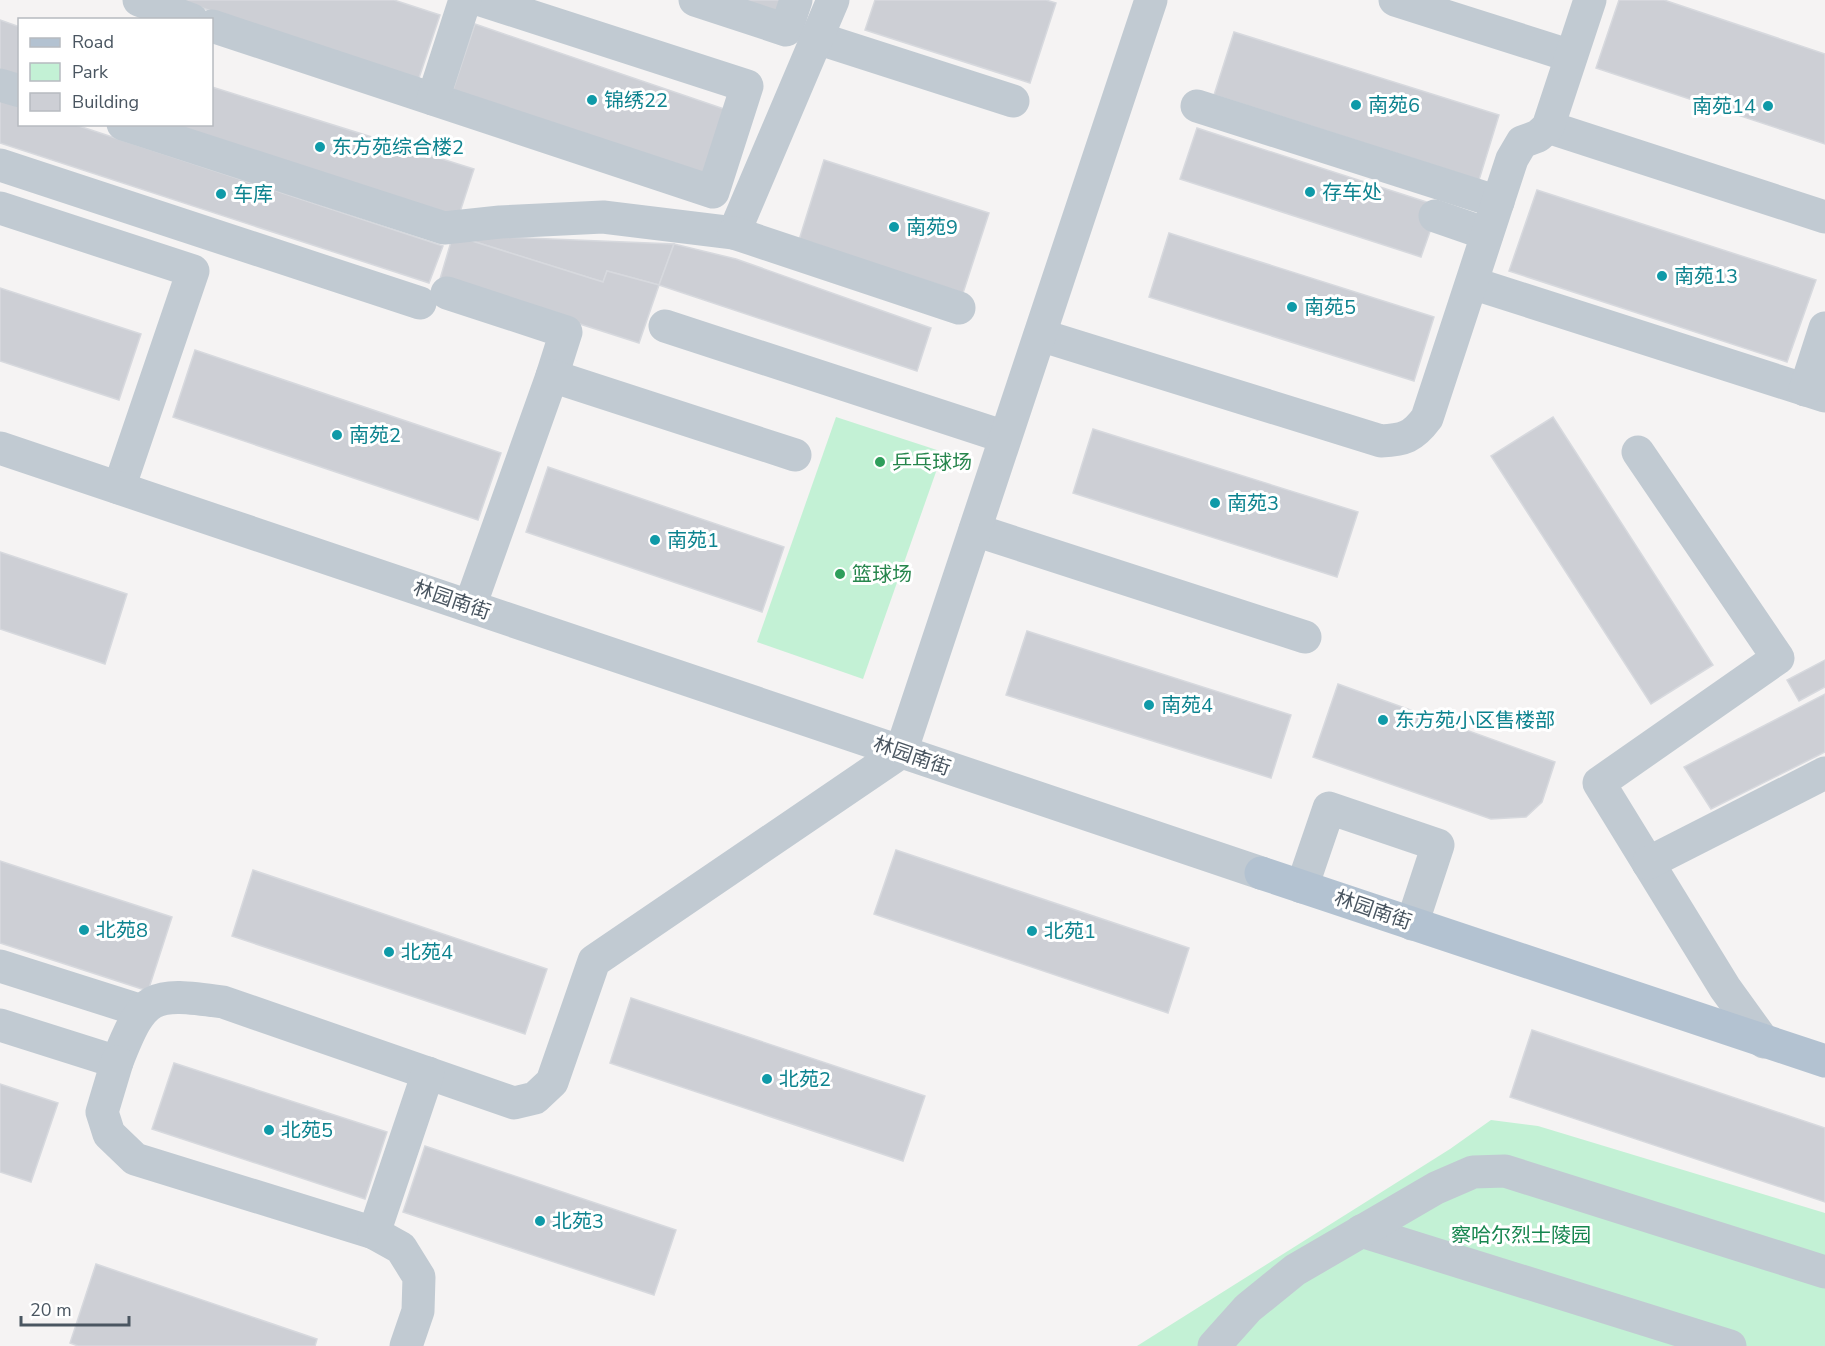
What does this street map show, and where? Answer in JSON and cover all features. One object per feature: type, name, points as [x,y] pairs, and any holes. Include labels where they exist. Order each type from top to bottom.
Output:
[{"type":"main road","name":"林园南街","points":[[1261,873],[1825,1061]]},
{"type":"street","points":[[433,99],[465,0]]},
{"type":"street","points":[[213,26],[713,192],[747,86],[550,11],[481,0]]},
{"type":"street","points":[[695,0],[786,30],[796,0]]},
{"type":"street","points":[[734,233],[833,0]]},
{"type":"street","points":[[406,1346],[418,1311],[419,1277],[401,1248],[374,1233],[135,1159],[109,1134],[102,1112],[117,1062],[132,1024],[150,1002],[179,996],[223,1002],[514,1103],[535,1098],[552,1082],[594,961],[901,752],[1151,0]]},
{"type":"street","points":[[1395,0],[1572,56]]},
{"type":"street","points":[[1040,335],[1381,441],[1400,440],[1418,431],[1427,418],[1512,159],[1522,142],[1538,136],[1548,127],[1590,0]]},
{"type":"street","points":[[141,1],[187,18]]},
{"type":"street","points":[[817,38],[1013,101]]},
{"type":"street","points":[[0,85],[18,90]]},
{"type":"street","points":[[1197,106],[1498,202]]},
{"type":"street","points":[[129,126],[444,228],[500,222],[603,218],[734,233],[959,308]]},
{"type":"street","points":[[1548,127],[1825,217]]},
{"type":"street","points":[[0,165],[433,298],[566,332],[470,606]]},
{"type":"street","points":[[0,208],[193,271],[119,488]]},
{"type":"street","points":[[1435,216],[1487,234]]},
{"type":"street","points":[[1472,283],[1815,393],[1825,328]]},
{"type":"street","points":[[665,326],[1005,438]]},
{"type":"street","points":[[552,376],[795,455]]},
{"type":"street","name":"林园南街","points":[[0,448],[1261,873]]},
{"type":"street","points":[[1638,452],[1778,658],[1599,783],[1725,988],[1764,1042]]},
{"type":"street","points":[[975,530],[1305,637]]},
{"type":"street","points":[[1648,862],[1825,773]]},
{"type":"street","points":[[1302,887],[1329,808],[1438,845],[1412,924]]},
{"type":"street","points":[[0,966],[142,1011]]},
{"type":"street","points":[[0,1025],[117,1062]]},
{"type":"street","points":[[374,1233],[428,1073]]},
{"type":"street","points":[[1214,1346],[1248,1308],[1294,1270],[1436,1188],[1473,1172],[1506,1171],[1825,1272]]},
{"type":"street","points":[[1361,1231],[1730,1346]]},
{"type":"green space","name":"篮球场","points":[[836,417],[943,452],[863,679],[757,642]]},
{"type":"green space","name":"察哈尔烈士陵园","points":[[1491,1120],[1538,1126],[1825,1213],[1825,1346],[1137,1346],[1450,1149]]},
{"type":"building","points":[[179,0],[394,0],[440,15],[418,81]]},
{"type":"building","points":[[738,0],[787,0],[782,15]]},
{"type":"building","points":[[875,0],[1046,0],[1056,3],[1030,83],[865,30]]},
{"type":"building","name":"南苑14","points":[[1619,0],[1664,0],[1825,54],[1825,144],[1596,68]]},
{"type":"building","points":[[0,20],[18,26],[18,76],[0,70]]},
{"type":"building","name":"锦绣22","points":[[475,24],[730,111],[708,176],[453,90]]},
{"type":"building","name":"南苑6","points":[[1234,32],[1499,115],[1479,180],[1214,95]]},
{"type":"building","name":"东方苑综合楼2","points":[[213,87],[474,169],[458,218],[174,126],[213,126]]},
{"type":"building","name":"车库","points":[[0,100],[18,106],[18,126],[79,126],[443,246],[429,283],[0,143]]},
{"type":"building","name":"存车处","points":[[1197,128],[1439,206],[1421,257],[1180,179]]},
{"type":"building","name":"南苑9","points":[[824,160],[989,213],[963,293],[799,240]]},
{"type":"building","name":"南苑13","points":[[1537,190],[1816,280],[1787,362],[1509,271]]},
{"type":"building","name":"南苑5","points":[[1169,233],[1434,317],[1414,381],[1149,297]]},
{"type":"building","points":[[453,235],[674,244],[659,285],[607,271],[603,282]]},
{"type":"building","points":[[453,235],[603,282],[607,271],[659,285],[639,343],[440,279]]},
{"type":"building","points":[[674,244],[736,259],[931,328],[917,371],[659,285]]},
{"type":"building","points":[[0,288],[141,334],[119,400],[0,361]]},
{"type":"building","name":"南苑2","points":[[195,350],[501,453],[478,520],[173,417]]},
{"type":"building","points":[[1553,417],[1713,665],[1651,704],[1491,456]]},
{"type":"building","name":"南苑3","points":[[1093,429],[1358,512],[1337,577],[1073,493]]},
{"type":"building","name":"南苑1","points":[[548,467],[784,547],[762,612],[526,532]]},
{"type":"building","points":[[0,552],[127,594],[105,664],[0,629]]},
{"type":"building","name":"南苑4","points":[[1027,631],[1291,715],[1271,778],[1006,695]]},
{"type":"building","points":[[1825,660],[1825,687],[1799,701],[1787,680]]},
{"type":"building","name":"东方苑小区售楼部","points":[[1338,684],[1555,762],[1542,802],[1526,817],[1491,819],[1313,757]]},
{"type":"building","points":[[1825,694],[1825,752],[1711,809],[1684,767]]},
{"type":"building","name":"北苑1","points":[[896,850],[1189,948],[1168,1013],[874,914]]},
{"type":"building","name":"北苑8","points":[[0,861],[172,917],[148,991],[0,943]]},
{"type":"building","name":"北苑4","points":[[253,870],[547,969],[525,1034],[232,936]]},
{"type":"building","name":"北苑2","points":[[631,998],[925,1096],[903,1161],[610,1063]]},
{"type":"building","points":[[1532,1030],[1825,1128],[1825,1202],[1510,1097]]},
{"type":"building","name":"北苑5","points":[[174,1063],[387,1132],[365,1199],[152,1129]]},
{"type":"building","points":[[0,1084],[58,1103],[31,1182],[0,1172]]},
{"type":"building","name":"北苑3","points":[[425,1146],[676,1230],[654,1295],[403,1212]]},
{"type":"building","points":[[96,1264],[317,1339],[315,1346],[78,1346],[70,1343]]},
{"type":"place","name":"锦绣22","points":[[592,100]]},
{"type":"place","name":"南苑6","points":[[1356,105]]},
{"type":"place","name":"南苑14","points":[[1768,106]]},
{"type":"place","name":"东方苑综合楼2","points":[[320,147]]},
{"type":"place","name":"存车处","points":[[1310,192]]},
{"type":"place","name":"车库","points":[[221,194]]},
{"type":"place","name":"南苑9","points":[[894,227]]},
{"type":"place","name":"南苑13","points":[[1662,276]]},
{"type":"place","name":"南苑5","points":[[1292,307]]},
{"type":"place","name":"南苑2","points":[[337,435]]},
{"type":"place","name":"乒乓球场","points":[[880,462]]},
{"type":"place","name":"南苑3","points":[[1215,503]]},
{"type":"place","name":"南苑1","points":[[655,540]]},
{"type":"place","name":"篮球场","points":[[840,574]]},
{"type":"place","name":"南苑4","points":[[1149,705]]},
{"type":"place","name":"东方苑小区售楼部","points":[[1383,720]]},
{"type":"place","name":"北苑8","points":[[84,930]]},
{"type":"place","name":"北苑1","points":[[1032,931]]},
{"type":"place","name":"北苑4","points":[[389,952]]},
{"type":"place","name":"北苑2","points":[[767,1079]]},
{"type":"place","name":"北苑5","points":[[269,1130]]},
{"type":"place","name":"北苑3","points":[[540,1221]]}]
